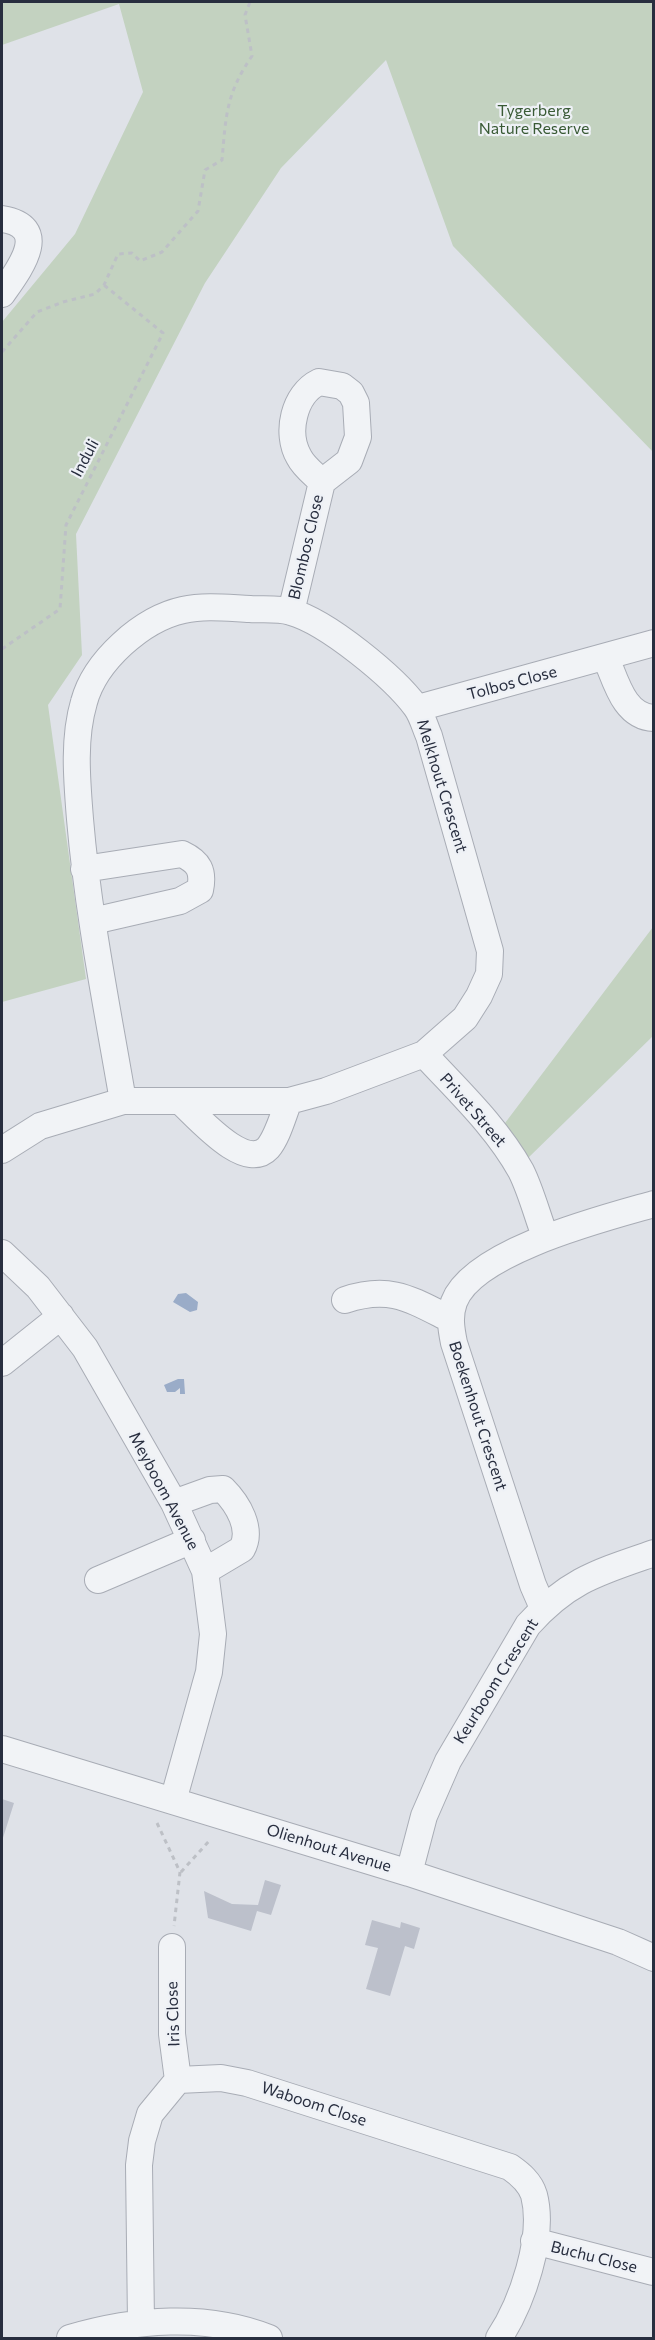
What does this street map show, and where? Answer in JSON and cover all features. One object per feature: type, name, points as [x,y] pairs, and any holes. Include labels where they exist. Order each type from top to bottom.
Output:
[{"type":"street","points":[[2,219],[21,226],[27,233],[30,244],[19,270],[2,294]]},
{"type":"street","name":"Blombos Close","points":[[291,612],[322,482]]},
{"type":"street","name":"Melkhout Crescent","points":[[2,1150],[40,1126],[123,1101],[289,1101],[326,1091],[424,1053],[465,1018],[479,996],[489,974],[490,951],[429,736],[418,708],[387,675],[349,646],[291,612],[213,607],[183,610],[155,619],[117,650],[98,672],[84,700],[78,731],[78,792],[84,869],[123,1101]]},
{"type":"street","name":"Tolbos Close","points":[[418,708],[654,643]]},
{"type":"street","points":[[606,658],[627,705],[635,713],[654,718]]},
{"type":"street","points":[[84,869],[182,855],[192,859],[200,867],[203,878],[200,890],[193,896],[93,921]]},
{"type":"street","name":"Privet Street","points":[[424,1053],[496,1132],[509,1151],[522,1174],[545,1236]]},
{"type":"street","points":[[180,1101],[228,1145],[248,1155],[259,1155],[267,1148],[289,1101]]},
{"type":"street","name":"Boekenhout Crescent","points":[[543,1608],[533,1585],[454,1343],[450,1319],[455,1300],[467,1282],[545,1236],[654,1204]]},
{"type":"street","name":"Meyboom Avenue","points":[[2,1253],[38,1287],[85,1348],[174,1503],[205,1571],[213,1634],[209,1672],[172,1801]]},
{"type":"street","points":[[345,1300],[365,1293],[388,1293],[417,1303],[450,1319]]},
{"type":"street","points":[[2,1363],[61,1316]]},
{"type":"street","points":[[174,1503],[210,1490],[223,1489],[244,1520],[247,1533],[242,1549],[205,1571]]},
{"type":"street","points":[[98,1581],[192,1540]]},
{"type":"street","name":"Keurboom Crescent","points":[[409,1873],[424,1816],[448,1761],[514,1647],[543,1608],[573,1584],[654,1553]]},
{"type":"street","name":"Olienhout Avenue","points":[[2,1749],[409,1873],[618,1942],[654,1958]]},
{"type":"street","name":"Iris Close","points":[[172,1947],[172,2034],[178,2080]]},
{"type":"street","name":"Waboom Close","points":[[178,2080],[221,2078],[247,2083],[510,2167],[524,2178],[533,2193],[536,2212],[534,2241],[522,2291],[499,2338]]},
{"type":"street","points":[[141,2323],[139,2165],[141,2149],[150,2114],[178,2080]]},
{"type":"street","name":"Buchu Close","points":[[534,2241],[653,2272]]},
{"type":"street","points":[[70,2338],[141,2323],[206,2322],[245,2328],[269,2338]]},
{"type":"path","points":[[2,352],[37,312],[63,302],[95,294],[104,285],[118,254],[132,253],[140,261],[162,252],[198,211],[205,170],[222,160],[227,108],[235,82],[252,56],[245,15],[250,2]]},
{"type":"path","name":"Induli","points":[[2,650],[60,609],[66,525],[163,333],[104,285]]},
{"type":"path","points":[[157,1823],[180,1872],[172,1947]]},
{"type":"path","points":[[180,1872],[210,1840]]},
{"type":"green space","name":"Tygerberg Nature Reserve","points":[[2,2],[653,2],[654,453],[453,246],[386,60],[281,168],[205,283],[76,534],[82,655],[48,705],[86,979],[2,1002],[2,322],[75,234],[143,92],[119,4],[2,45]]},
{"type":"green space","points":[[653,927],[653,1036],[527,1159],[502,1127]]},
{"type":"water","points":[[186,1293],[198,1302],[197,1310],[190,1312],[173,1302],[178,1294]]},
{"type":"water","points":[[184,1379],[185,1394],[180,1394],[180,1388],[175,1392],[167,1392],[164,1385]]},
{"type":"building","points":[[2,1799],[14,1803],[2,1841]]},
{"type":"building","points":[[265,1880],[281,1885],[271,1915],[257,1911],[251,1931],[208,1918],[204,1891],[232,1904],[258,1905]]},
{"type":"building","points":[[372,1920],[400,1928],[401,1922],[420,1928],[414,1949],[405,1946],[390,1996],[366,1989],[378,1948],[365,1945]]}]
